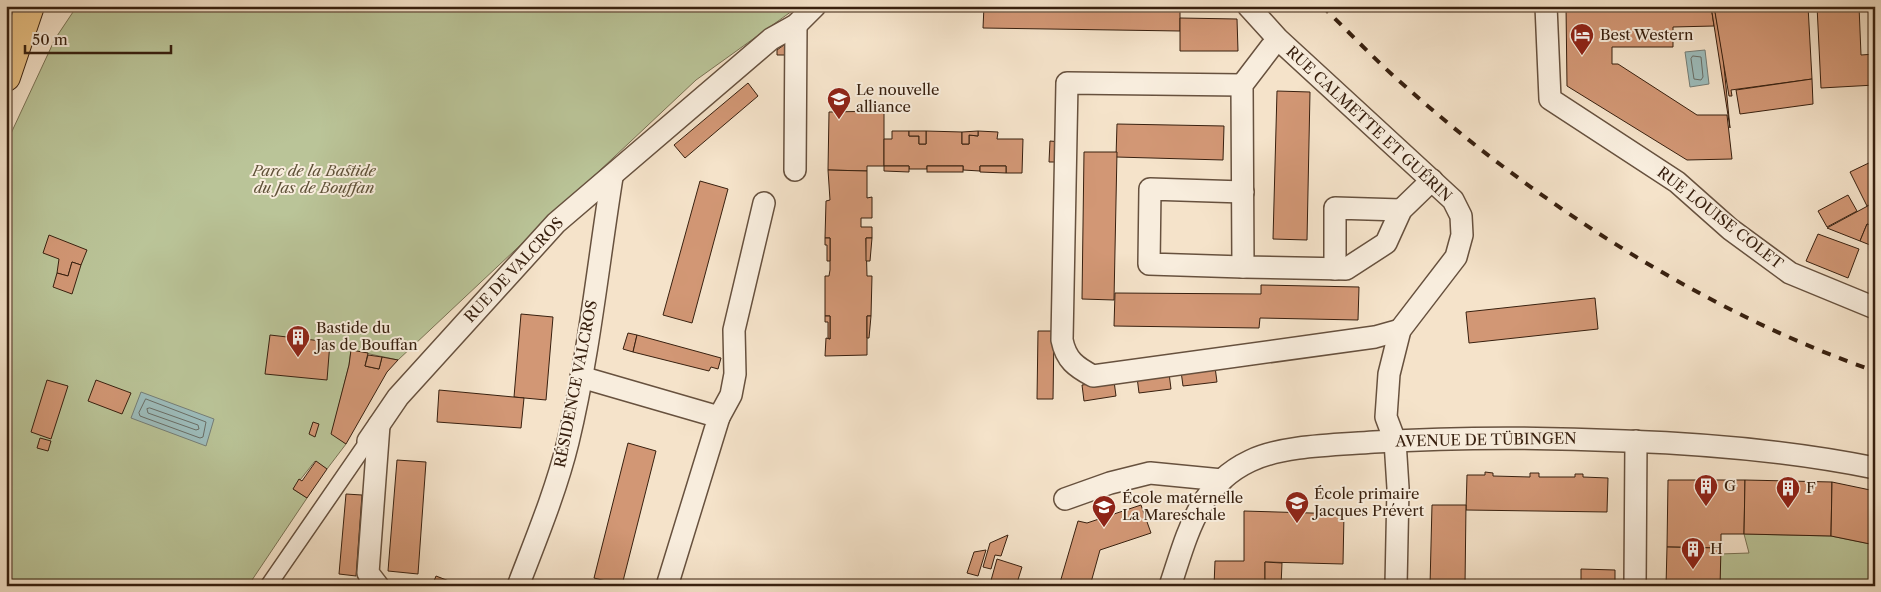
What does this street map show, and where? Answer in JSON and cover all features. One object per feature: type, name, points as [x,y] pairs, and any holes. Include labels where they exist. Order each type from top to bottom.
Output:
[{"type":"highway","points":[[10,68],[30,6]]},
{"type":"highway","points":[[10,68],[50,6]]},
{"type":"street","name":"RUE DE VALCROS","points":[[268,586],[398,397],[556,223],[771,39],[796,25],[815,6]]},
{"type":"street","name":"RUE CALMETTE ET GUÉRIN","points":[[1248,6],[1278,39],[1453,200],[1461,216],[1462,235],[1456,257],[1400,330],[1389,374],[1386,417],[1395,441],[1398,488],[1396,586]]},
{"type":"street","name":"RUE LOUISE COLET","points":[[1546,6],[1550,99],[1677,182],[1730,229],[1790,273],[1875,308]]},
{"type":"street","points":[[795,170],[796,25]]},
{"type":"street","points":[[1243,267],[1242,85],[1271,47]]},
{"type":"street","points":[[1242,85],[1067,83],[1062,340],[1064,354],[1074,365],[1093,376],[1375,336],[1400,330]]},
{"type":"street","name":"RÉSIDENCE VALCROS","points":[[518,586],[553,492],[568,443],[612,177]]},
{"type":"street","points":[[1243,192],[1150,189],[1149,264],[1346,269],[1386,243],[1401,210],[1432,180]]},
{"type":"street","points":[[667,586],[719,417],[732,394],[734,330],[764,203]]},
{"type":"street","points":[[1335,269],[1335,208],[1401,210]]},
{"type":"street","points":[[580,377],[719,417]]},
{"type":"street","points":[[373,433],[368,573],[378,586]]},
{"type":"street","name":"AVENUE DE TÜBINGEN","points":[[1170,586],[1196,511],[1222,480],[1250,461],[1277,453],[1395,441],[1548,437],[1717,445],[1782,452],[1875,468]]},
{"type":"street","points":[[1635,586],[1636,441]]},
{"type":"street","points":[[1064,499],[1110,483],[1150,473],[1222,480]]},
{"type":"green space","name":"Parc de la Bastide du Jas de Bouffan","points":[[77,6],[799,6],[696,80],[398,360],[351,350],[332,433],[346,444],[327,469],[315,461],[293,489],[307,498],[248,586],[6,586],[6,144],[55,39]]},
{"type":"green space","points":[[1744,534],[1831,536],[1875,545],[1875,586],[1720,586],[1720,554],[1749,553]]},
{"type":"water","points":[[1705,50],[1709,84],[1690,87],[1685,52]]},
{"type":"water","points":[[141,392],[214,419],[206,446],[131,418]]},
{"type":"building","points":[[984,6],[1180,6],[1180,31],[983,28]]},
{"type":"building","points":[[1566,6],[1711,6],[1714,26],[1673,27],[1673,47],[1612,47],[1612,64],[1618,64],[1697,115],[1727,115],[1732,159],[1687,160],[1567,86]]},
{"type":"building","points":[[1711,6],[1714,6],[1723,56],[1730,128]]},
{"type":"building","points":[[1714,6],[1808,6],[1812,79],[1731,90],[1732,96],[1729,96]]},
{"type":"building","points":[[1817,6],[1859,6],[1861,55],[1875,54],[1875,85],[1821,88]]},
{"type":"building","points":[[1180,18],[1237,19],[1238,51],[1180,51]]},
{"type":"building","points":[[784,45],[788,47],[788,55],[777,55],[777,50]]},
{"type":"building","points":[[1812,79],[1813,104],[1740,114],[1736,90]]},
{"type":"building","points":[[748,83],[758,96],[685,158],[674,145]]},
{"type":"building","points":[[1277,91],[1310,92],[1307,240],[1273,239]]},
{"type":"building","points":[[884,111],[884,166],[867,166],[867,171],[828,170],[829,112]]},
{"type":"building","points":[[1117,124],[1224,126],[1223,160],[1116,157]]},
{"type":"building","points":[[892,131],[909,131],[909,136],[919,136],[919,144],[926,144],[926,131],[962,132],[962,144],[969,144],[969,135],[978,136],[978,131],[998,132],[997,139],[1023,139],[1022,173],[1006,173],[1006,166],[980,166],[980,171],[963,170],[963,166],[927,166],[927,169],[909,169],[909,166],[884,166],[884,139],[892,139]]},
{"type":"building","points":[[909,131],[926,131],[926,144],[919,144],[919,136],[909,136]]},
{"type":"building","points":[[978,131],[978,136],[969,135],[969,144],[962,144],[962,132]]},
{"type":"building","points":[[1050,141],[1061,142],[1060,162],[1049,162]]},
{"type":"building","points":[[1084,152],[1117,152],[1114,300],[1082,299]]},
{"type":"building","points":[[1875,160],[1875,202],[1867,206],[1850,172]]},
{"type":"building","points":[[884,166],[909,166],[909,172],[884,171]]},
{"type":"building","points":[[927,166],[963,166],[963,172],[927,172]]},
{"type":"building","points":[[980,166],[1006,166],[1006,173],[980,172]]},
{"type":"building","points":[[828,170],[867,171],[867,198],[872,197],[872,218],[861,218],[861,227],[872,227],[872,238],[866,238],[867,276],[872,276],[871,316],[867,316],[867,355],[825,356],[826,338],[830,339],[830,316],[825,316],[825,276],[829,276],[830,270],[830,238],[825,238],[826,201],[830,200]]},
{"type":"building","points":[[700,181],[728,189],[692,323],[663,315]]},
{"type":"building","points":[[1848,195],[1857,211],[1827,227],[1818,211]]},
{"type":"building","points":[[1875,202],[1875,227],[1867,224],[1860,241],[1827,228]]},
{"type":"building","points":[[1867,224],[1875,227],[1875,247],[1860,241]]},
{"type":"building","points":[[1818,234],[1859,249],[1848,278],[1806,261]]},
{"type":"building","points":[[49,235],[87,250],[81,265],[72,262],[68,276],[57,273],[59,259],[43,253]]},
{"type":"building","points":[[825,238],[830,238],[830,261],[827,261]]},
{"type":"building","points":[[866,238],[872,238],[870,261],[866,261]]},
{"type":"building","points":[[72,262],[81,265],[72,294],[53,287],[57,273],[68,276]]},
{"type":"building","points":[[1261,285],[1359,287],[1358,320],[1260,318],[1259,328],[1114,326],[1115,293],[1261,294]]},
{"type":"building","points":[[1595,298],[1598,329],[1469,343],[1466,312]]},
{"type":"building","points":[[521,314],[553,317],[546,400],[514,397]]},
{"type":"building","points":[[825,316],[830,316],[830,339],[828,338],[828,322],[825,322]]},
{"type":"building","points":[[867,316],[871,316],[869,338],[867,338]]},
{"type":"building","points":[[1038,331],[1054,331],[1053,399],[1037,399]]},
{"type":"building","points":[[628,333],[637,335],[633,352],[623,349]]},
{"type":"building","name":"Bastide du Jas de Bouffan","points":[[270,335],[330,342],[327,380],[265,374]]},
{"type":"building","points":[[637,335],[721,358],[718,369],[711,367],[709,371],[633,352]]},
{"type":"building","points":[[351,350],[368,353],[365,366],[379,369],[382,357],[398,360],[387,372],[346,444],[331,434],[349,365]]},
{"type":"building","points":[[368,355],[382,357],[379,369],[365,366]]},
{"type":"building","points":[[1215,367],[1217,382],[1183,386],[1181,371]]},
{"type":"building","points":[[1169,373],[1171,389],[1139,393],[1137,377]]},
{"type":"building","points":[[47,380],[68,386],[51,439],[31,432]]},
{"type":"building","points":[[96,380],[131,393],[122,414],[88,401]]},
{"type":"building","points":[[1114,381],[1116,396],[1084,401],[1082,385]]},
{"type":"building","points":[[439,390],[524,398],[521,428],[437,422]]},
{"type":"building","points":[[313,422],[319,424],[315,437],[309,434]]},
{"type":"building","points":[[40,438],[51,441],[48,451],[37,448]]},
{"type":"building","points":[[628,443],[656,451],[622,585],[594,578]]},
{"type":"building","points":[[397,460],[426,462],[418,574],[388,571]]},
{"type":"building","points":[[316,461],[327,469],[307,498],[293,489],[299,479],[302,481]]},
{"type":"building","points":[[1485,472],[1493,473],[1493,476],[1530,477],[1530,473],[1539,473],[1539,477],[1575,477],[1575,474],[1583,474],[1583,477],[1608,478],[1607,512],[1466,510],[1467,475],[1485,475]]},
{"type":"building","name":"G","points":[[1668,480],[1745,480],[1744,534],[1721,534],[1721,548],[1667,547]]},
{"type":"building","name":"F","points":[[1745,480],[1832,482],[1831,536],[1744,534]]},
{"type":"building","points":[[1832,482],[1875,491],[1875,545],[1831,536]]},
{"type":"building","points":[[346,494],[362,495],[356,576],[339,574]]},
{"type":"building","points":[[1141,505],[1151,533],[1100,550],[1090,586],[1059,586],[1078,521],[1087,523]]},
{"type":"building","points":[[1432,505],[1466,505],[1465,586],[1430,586]]},
{"type":"building","points":[[1244,511],[1344,514],[1343,564],[1265,562],[1265,586],[1214,586],[1215,561],[1244,561]]},
{"type":"building","points":[[1008,535],[1001,556],[995,555],[991,569],[983,567],[990,543]]},
{"type":"building","name":"H","points":[[1667,547],[1721,548],[1720,586],[1666,586]]},
{"type":"building","points":[[986,550],[978,576],[967,573],[974,552]]},
{"type":"building","points":[[997,559],[1022,567],[1016,586],[990,584]]},
{"type":"building","points":[[1265,562],[1282,563],[1281,586],[1265,586]]},
{"type":"building","points":[[1581,569],[1615,570],[1615,586],[1581,586]]},
{"type":"building","points":[[436,576],[462,586],[432,586]]},
{"type":"railway","points":[[1322,6],[1374,58],[1457,130],[1568,213],[1627,252],[1688,287],[1750,319],[1813,347],[1875,371]]},
{"type":"place","name":"Best Western","points":[[1582,56]]},
{"type":"place","name":"Le nouvelle alliance","points":[[839,120]]},
{"type":"place","name":"Bastide du Jas de Bouffan","points":[[298,358]]},
{"type":"place","name":"G","points":[[1706,507]]},
{"type":"place","name":"F","points":[[1788,509]]},
{"type":"place","name":"École primaire Jacques Prévert","points":[[1297,524]]},
{"type":"place","name":"École maternelle La Mareschale","points":[[1104,528]]},
{"type":"place","name":"H","points":[[1693,570]]}]
